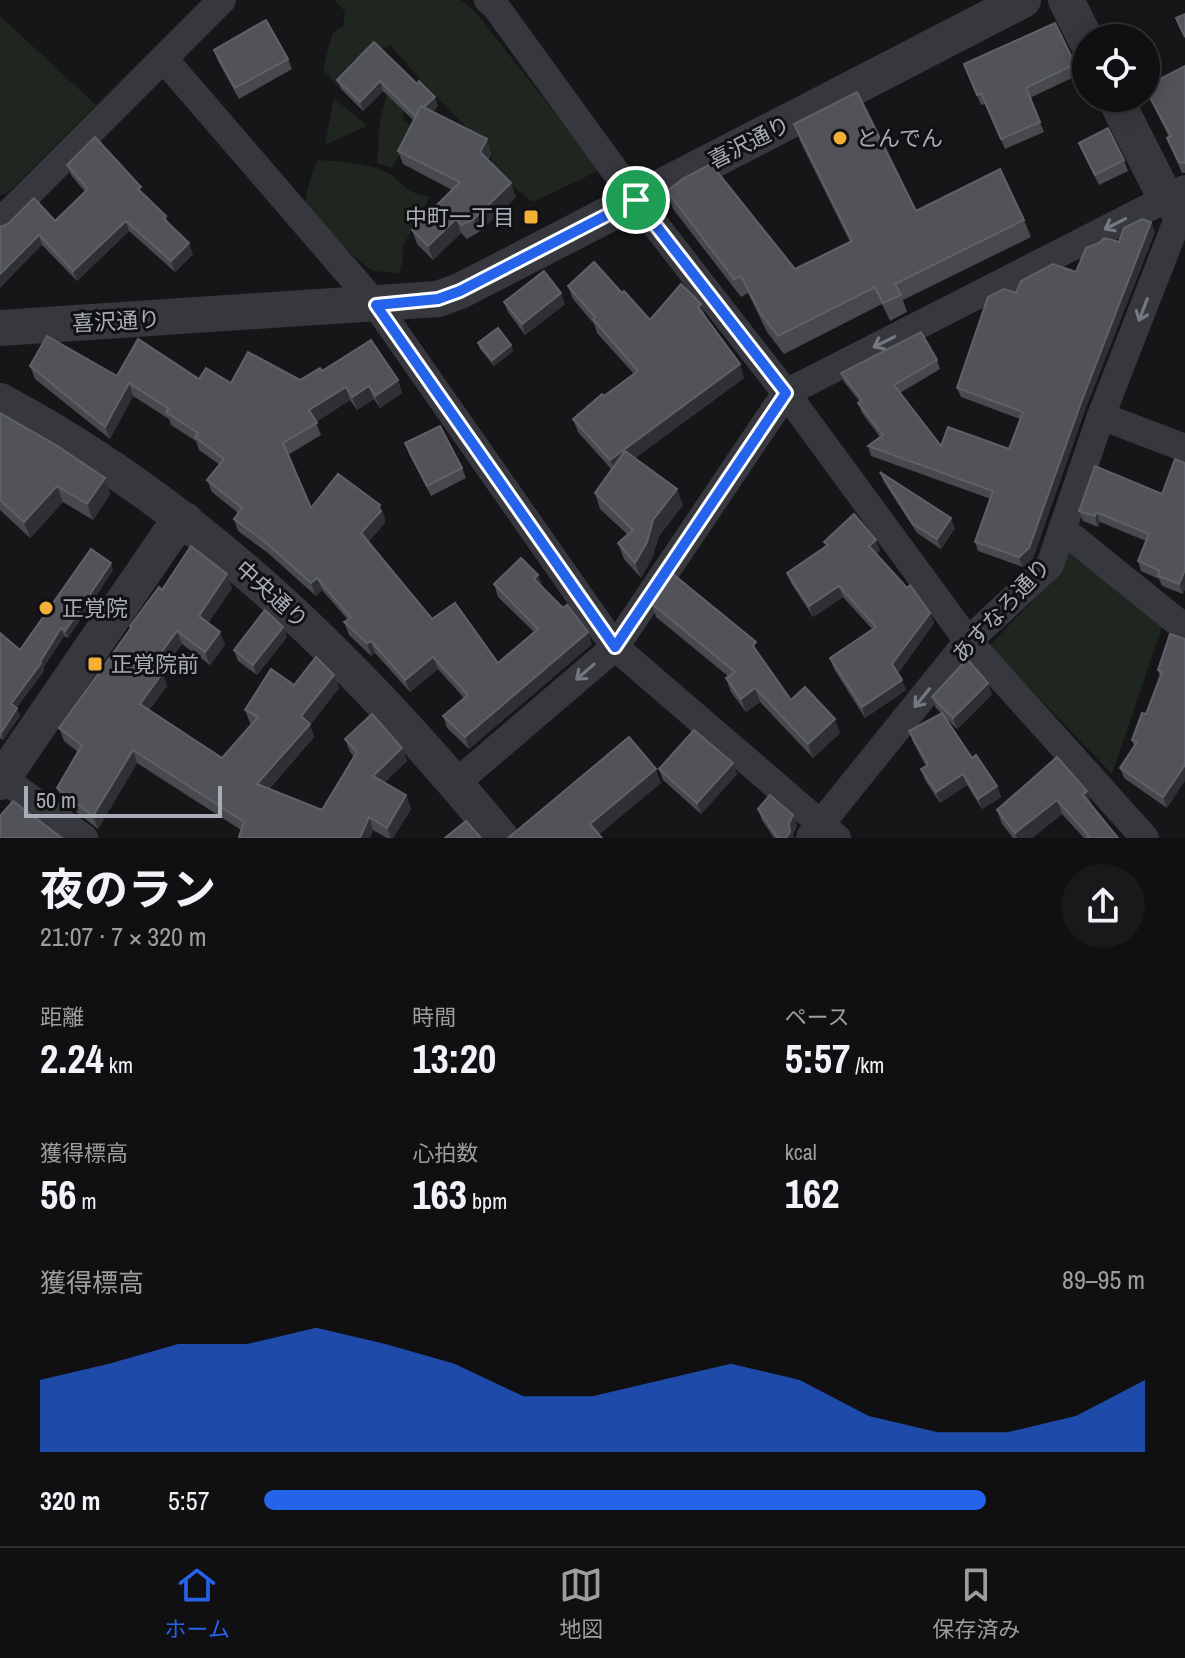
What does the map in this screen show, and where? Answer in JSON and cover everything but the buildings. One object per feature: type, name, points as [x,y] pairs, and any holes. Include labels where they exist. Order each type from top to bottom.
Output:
[{"type":"street","points":[[0,222],[222,0]]},
{"type":"street","name":"喜沢通り","points":[[0,328],[438,299],[460,291],[1023,0]]},
{"type":"street","points":[[1066,0],[1078,24]]},
{"type":"street","points":[[498,2],[636,200],[786,393],[968,641],[1145,838]]},
{"type":"street","points":[[164,59],[376,305],[615,647],[822,833]]},
{"type":"street","points":[[456,783],[615,647],[786,393],[1179,203],[1124,112]]},
{"type":"street","name":"あすなろ通り","points":[[822,833],[968,641],[1050,565],[1179,203]]},
{"type":"street","name":"中央通り","points":[[0,401],[78,446],[185,520],[263,584],[318,636],[456,783],[501,838]]},
{"type":"street","points":[[1101,416],[1185,448]]},
{"type":"street","points":[[84,838],[1,778],[169,535],[185,520]]},
{"type":"street","points":[[1062,529],[1185,628]]},
{"type":"shaded area","points":[[335,0],[461,0],[476,13],[600,170],[533,202],[492,171],[492,149],[451,112],[390,45],[368,55],[337,86],[323,69],[333,32],[343,27],[345,12]]},
{"type":"shaded area","points":[[0,16],[96,105],[6,194],[0,195]]},
{"type":"shaded area","points":[[387,93],[404,107],[403,120],[414,129],[392,168],[377,163],[380,120]]},
{"type":"shaded area","points":[[334,98],[367,126],[325,145]]},
{"type":"shaded area","points":[[317,160],[381,170],[407,189],[430,196],[403,246],[399,273],[373,271],[306,209],[307,190]]},
{"type":"shaded area","points":[[1064,549],[1163,624],[1112,774],[989,646],[1053,580]]},
{"type":"place","name":"とんでん","points":[[840,138]]},
{"type":"place","name":"中町一丁目","points":[[531,217]]},
{"type":"place","name":"正覚院","points":[[46,608]]},
{"type":"place","name":"正覚院前","points":[[95,664]]},
{"type":"route","points":[[636,200],[786,393],[615,647],[376,305],[438,299],[460,291],[636,200]]}]
